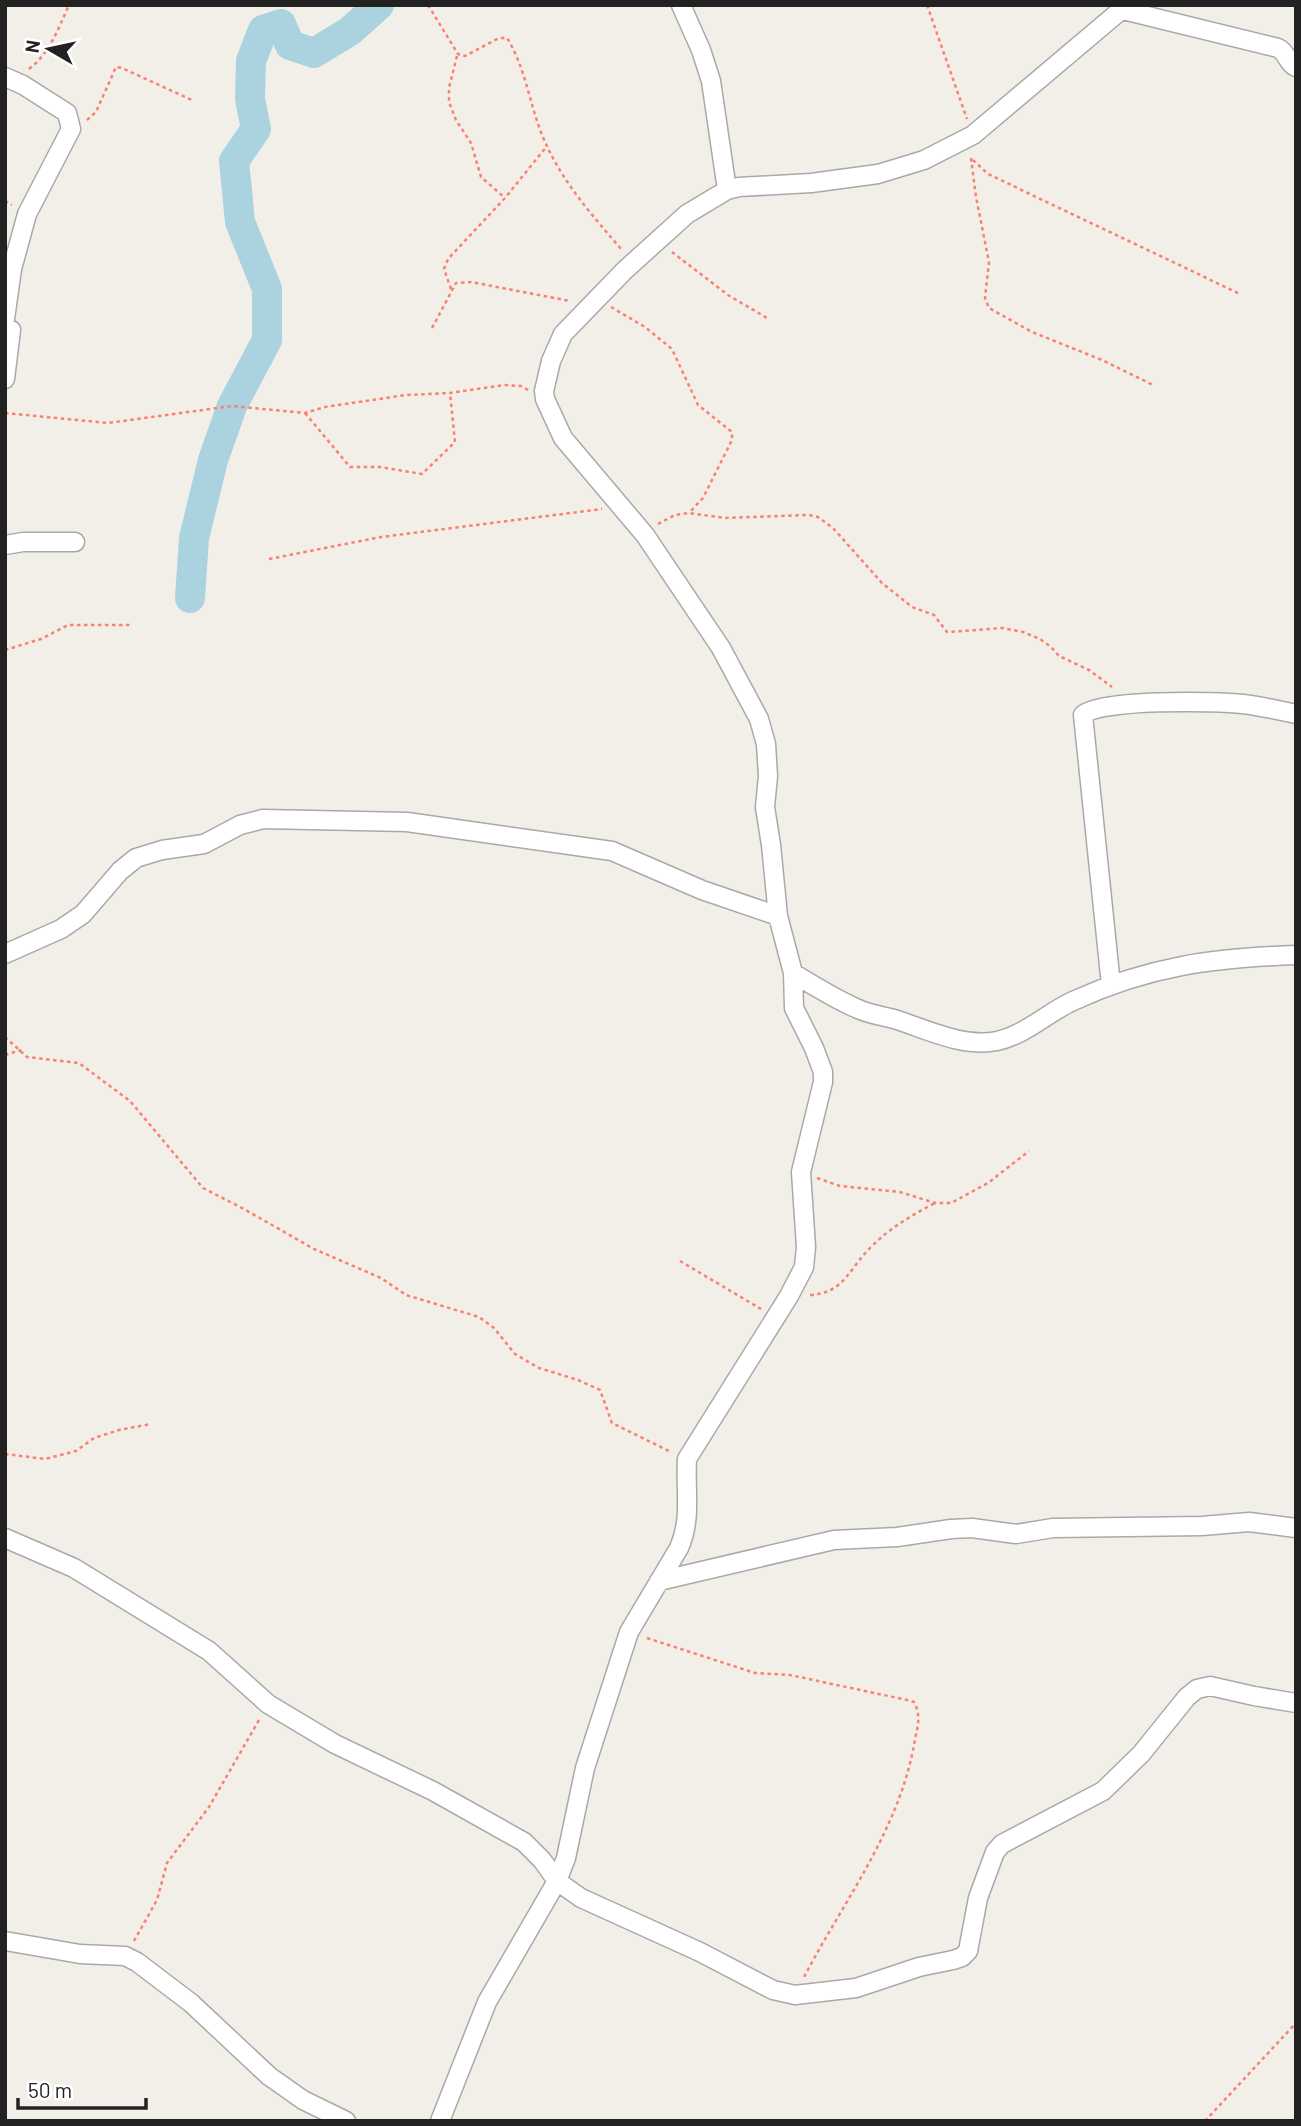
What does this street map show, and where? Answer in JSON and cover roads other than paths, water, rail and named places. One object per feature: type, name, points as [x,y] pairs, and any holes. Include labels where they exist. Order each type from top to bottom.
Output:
[{"type":"street","points":[[681,5],[701,50],[710,81],[727,190]]},
{"type":"street","points":[[440,2121],[487,2002],[557,1881],[566,1858],[585,1769],[629,1632],[685,1533],[688,1514],[685,1477],[687,1460],[777,1317],[804,1267],[806,1247],[801,1172],[823,1082],[823,1072],[794,1008],[793,973],[778,916],[772,845],[765,807],[768,776],[766,744],[759,719],[721,648],[650,542],[563,438],[545,399],[544,391],[551,361],[563,334],[634,262],[687,214],[727,190],[739,187],[811,183],[878,174],[924,160],[967,138],[1125,7],[1278,48],[1283,50],[1290,63],[1296,66]]},
{"type":"street","points":[[5,77],[23,85],[67,113],[71,129],[27,214],[12,269],[5,319]]},
{"type":"street","points":[[5,327],[11,330],[5,379]]},
{"type":"street","points":[[5,545],[23,542],[75,542]]},
{"type":"street","points":[[1111,985],[1083,715],[1091,710],[1147,702],[1242,704],[1296,713]]},
{"type":"street","points":[[5,954],[61,929],[83,914],[136,858],[162,850],[204,844],[240,825],[263,819],[407,822],[612,851],[702,890],[778,916]]},
{"type":"street","points":[[793,973],[860,1011],[945,1036],[982,1042],[997,1041],[1014,1035],[1071,1002],[1145,973],[1224,958],[1296,955]]},
{"type":"street","points":[[659,1581],[834,1540],[897,1537],[951,1529],[972,1528],[1016,1534],[1053,1528],[1202,1526],[1249,1522],[1296,1528]]},
{"type":"street","points":[[5,1538],[74,1568],[209,1651],[268,1704],[335,1744],[433,1791],[524,1842],[542,1860],[557,1881],[581,1898],[700,1952],[755,1982],[795,1995],[856,1988],[919,1967],[962,1957],[968,1951],[972,1922],[990,1863],[1002,1844],[1103,1791],[1141,1754],[1187,1697],[1197,1689],[1210,1686],[1296,1703]]},
{"type":"street","points":[[5,1941],[80,1954],[125,1956],[137,1962],[191,2003],[269,2077],[303,2100],[346,2121]]},
{"type":"waterway","points":[[190,598],[194,538],[213,460],[232,406],[267,340],[267,289],[240,222],[234,161],[256,129],[250,99],[251,61],[263,30],[281,24],[290,45],[314,53],[350,31],[379,5]]}]
